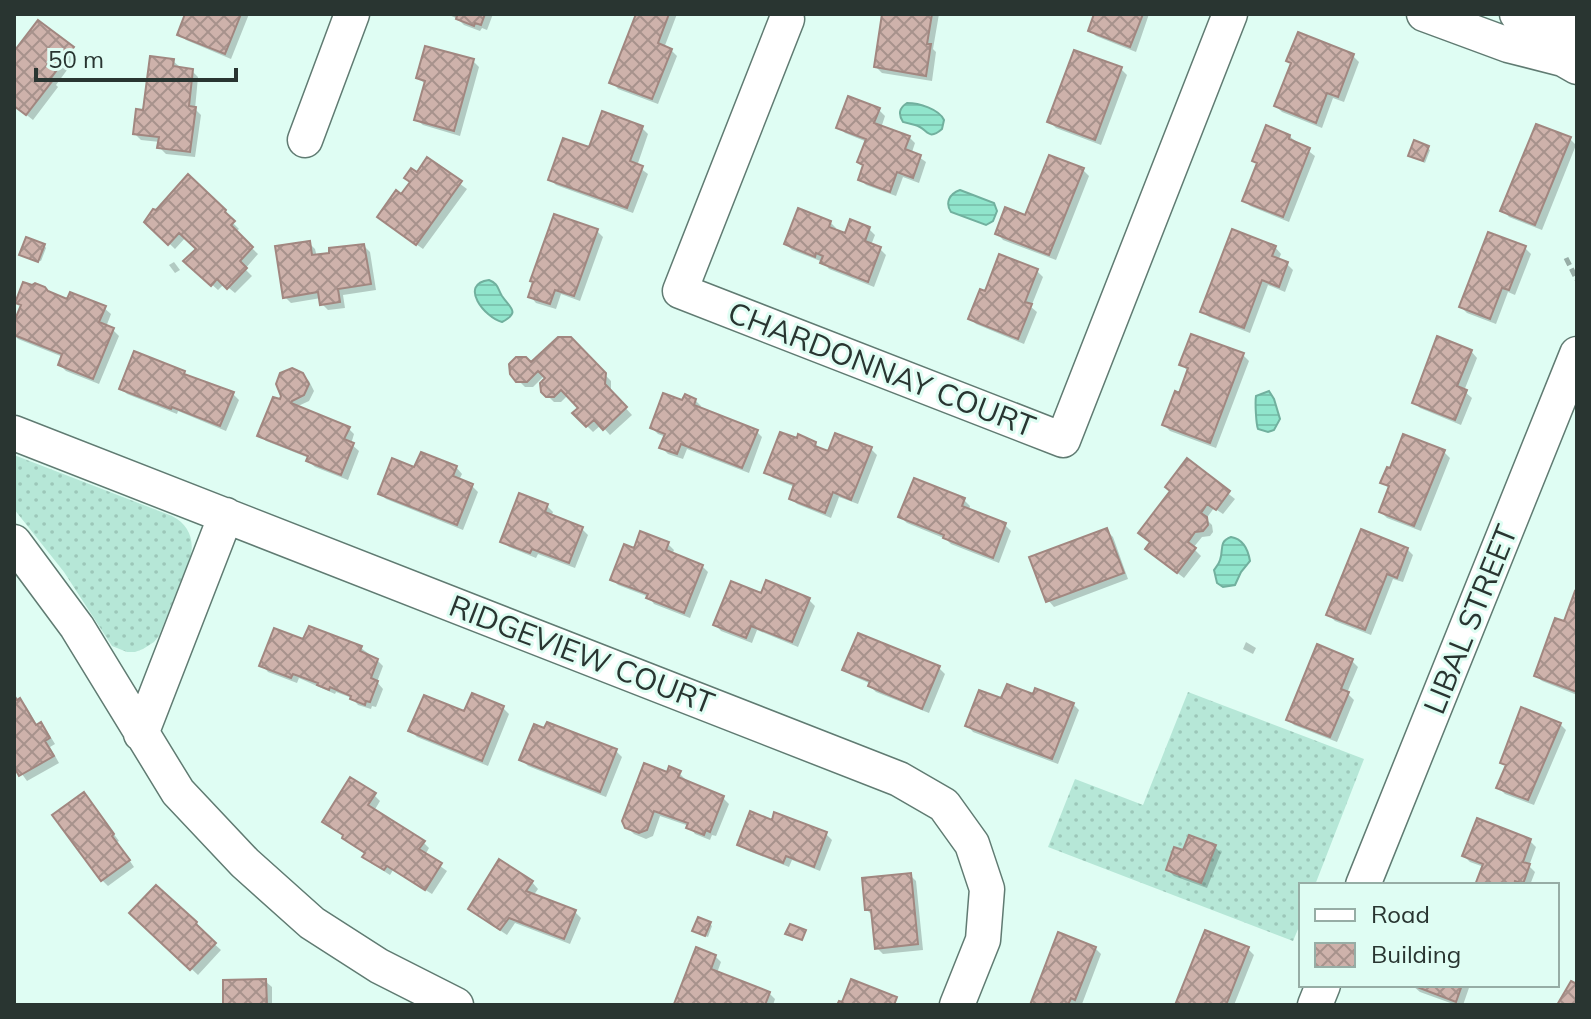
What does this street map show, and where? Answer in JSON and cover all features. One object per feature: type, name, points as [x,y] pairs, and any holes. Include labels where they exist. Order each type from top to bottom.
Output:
[{"type":"street","points":[[305,140],[352,14]]},
{"type":"street","name":"CHARDONNAY COURT","points":[[787,19],[680,291],[1063,440],[1230,14]]},
{"type":"street","points":[[1424,14],[1508,45],[1563,59],[1577,67]]},
{"type":"street","points":[[1517,14],[1577,33]]},
{"type":"street","name":"LIBAL STREET","points":[[1364,883],[1577,354]]},
{"type":"street","name":"RIDGEVIEW COURT","points":[[14,433],[899,779],[944,805],[972,844],[987,889],[983,940],[957,1005]]},
{"type":"street","points":[[141,734],[226,515]]},
{"type":"street","points":[[14,542],[77,627],[178,792],[245,863],[312,923],[379,966],[456,1005]]},
{"type":"path","points":[[1566,258],[1577,280]]},
{"type":"shaded area","points":[[907,103],[923,105],[938,113],[944,120],[942,129],[930,134],[903,122],[900,111]]},
{"type":"shaded area","points":[[960,190],[994,203],[997,211],[993,221],[986,225],[951,212],[949,199]]},
{"type":"shaded area","points":[[489,280],[496,285],[512,310],[511,315],[502,322],[482,308],[475,294],[480,283]]},
{"type":"shaded area","points":[[1269,391],[1280,419],[1274,430],[1268,432],[1258,429],[1256,396]]},
{"type":"shaded area","points":[[14,455],[172,516],[186,527],[191,537],[191,555],[154,642],[135,652],[112,646],[64,572],[14,509]]},
{"type":"shaded area","points":[[1231,537],[1244,545],[1250,561],[1235,585],[1223,587],[1217,583],[1214,570],[1220,561],[1223,544]]},
{"type":"shaded area","points":[[1188,692],[1364,759],[1316,883],[1299,883],[1299,927],[1293,941],[1048,847],[1075,779],[1143,805]]},
{"type":"building","points":[[185,14],[241,14],[225,54],[177,35]]},
{"type":"building","points":[[452,14],[485,14],[481,25],[475,23],[474,26],[456,19],[457,16]]},
{"type":"building","points":[[636,14],[669,14],[658,43],[672,49],[652,99],[609,83]]},
{"type":"building","points":[[882,14],[932,14],[926,76],[874,67]]},
{"type":"building","points":[[1094,14],[1143,14],[1130,47],[1088,31]]},
{"type":"building","points":[[38,20],[74,47],[26,115],[14,106],[14,49]]},
{"type":"building","points":[[1298,32],[1354,54],[1338,97],[1327,93],[1316,123],[1274,106],[1291,63],[1286,61]]},
{"type":"building","points":[[425,46],[474,59],[454,131],[414,120],[425,81],[416,78]]},
{"type":"building","points":[[1074,50],[1122,67],[1095,140],[1047,122]]},
{"type":"building","points":[[150,56],[174,59],[173,66],[193,69],[189,106],[196,107],[190,152],[157,148],[159,137],[133,134],[136,109],[143,110]]},
{"type":"building","points":[[848,96],[880,108],[874,123],[910,136],[905,149],[921,155],[913,178],[897,172],[890,192],[858,180],[863,165],[857,162],[866,139],[836,128]]},
{"type":"building","points":[[602,111],[643,126],[630,161],[643,166],[627,208],[548,180],[563,138],[589,147]]},
{"type":"building","points":[[1536,124],[1571,137],[1535,225],[1500,211]]},
{"type":"building","points":[[1266,125],[1310,148],[1283,217],[1242,201],[1257,163],[1252,161]]},
{"type":"building","points":[[1414,140],[1429,146],[1423,161],[1408,156]]},
{"type":"building","points":[[1049,155],[1084,168],[1049,255],[995,234],[1005,207],[1025,215]]},
{"type":"building","points":[[427,157],[462,181],[416,245],[377,217],[396,190],[401,194],[410,182],[404,178],[411,168],[417,172]]},
{"type":"building","points":[[188,174],[226,210],[235,221],[231,225],[253,247],[240,261],[247,268],[227,289],[217,279],[211,286],[183,261],[196,249],[179,233],[168,245],[144,222]]},
{"type":"building","points":[[798,208],[831,221],[829,227],[845,233],[850,219],[870,227],[865,241],[881,247],[868,282],[820,263],[823,256],[816,253],[815,257],[784,244]]},
{"type":"building","points":[[554,214],[598,229],[574,296],[555,290],[550,304],[528,297],[533,282],[530,281]]},
{"type":"building","points":[[1232,229],[1276,246],[1272,256],[1288,262],[1279,287],[1262,280],[1244,328],[1200,312]]},
{"type":"building","points":[[1488,232],[1526,246],[1509,290],[1502,288],[1490,319],[1459,307]]},
{"type":"building","points":[[26,237],[45,244],[38,262],[19,255]]},
{"type":"building","points":[[310,241],[312,255],[329,253],[329,248],[364,244],[371,284],[338,289],[340,302],[320,305],[318,292],[283,298],[275,246]]},
{"type":"building","points":[[999,254],[1038,269],[1025,302],[1032,304],[1018,339],[968,319],[980,289],[985,291]]},
{"type":"building","points":[[23,282],[35,283],[67,299],[70,292],[106,306],[99,322],[114,328],[93,379],[58,365],[62,354],[14,335],[14,322],[21,305],[15,303]]},
{"type":"building","points":[[1191,334],[1244,353],[1210,443],[1162,425],[1188,368],[1179,365]]},
{"type":"building","points":[[1437,336],[1472,350],[1457,386],[1467,390],[1455,420],[1412,403]]},
{"type":"building","points":[[558,337],[571,337],[606,373],[605,384],[627,407],[603,430],[594,420],[586,427],[572,413],[578,408],[561,390],[554,397],[546,397],[541,392],[540,383],[545,378],[538,371],[527,382],[516,382],[510,374],[509,364],[516,357],[526,357],[531,362]]},
{"type":"building","points":[[134,351],[234,392],[220,426],[119,389]]},
{"type":"building","points":[[292,368],[303,373],[309,384],[304,395],[291,403],[350,427],[344,439],[354,443],[341,475],[306,461],[308,456],[257,436],[273,397],[280,399],[276,384],[280,373]]},
{"type":"building","points":[[663,393],[682,400],[685,394],[696,399],[694,405],[758,430],[742,468],[681,444],[677,454],[659,448],[665,434],[650,428]]},
{"type":"building","points":[[780,432],[797,438],[798,434],[828,451],[835,433],[872,447],[851,500],[833,492],[825,513],[789,499],[794,484],[764,473]]},
{"type":"building","points":[[1403,434],[1445,450],[1414,526],[1379,512],[1389,486],[1380,483],[1387,467],[1390,468]]},
{"type":"building","points":[[421,452],[457,466],[453,476],[473,484],[457,525],[378,494],[392,458],[414,467]]},
{"type":"building","points":[[1187,458],[1230,491],[1216,510],[1207,504],[1201,513],[1207,517],[1208,525],[1203,531],[1195,532],[1188,542],[1196,548],[1177,573],[1145,549],[1150,542],[1138,533],[1170,491],[1165,487]]},
{"type":"building","points":[[914,478],[965,498],[962,506],[1006,523],[993,558],[898,517]]},
{"type":"building","points":[[519,493],[548,504],[545,512],[583,527],[569,563],[532,549],[530,553],[500,542]]},
{"type":"building","points":[[1107,528],[1124,573],[1046,602],[1029,557]]},
{"type":"building","points":[[1361,529],[1408,548],[1397,578],[1387,574],[1365,630],[1326,615]]},
{"type":"building","points":[[640,531],[669,542],[666,550],[703,565],[684,613],[646,598],[648,594],[610,580],[624,544],[634,548]]},
{"type":"building","points":[[766,580],[810,598],[792,642],[751,626],[746,638],[713,625],[731,581],[761,593]]},
{"type":"building","points":[[1575,591],[1577,692],[1534,676],[1555,618],[1564,621]]},
{"type":"building","points":[[309,626],[362,646],[360,651],[378,659],[371,678],[378,681],[370,702],[366,701],[365,705],[330,687],[329,690],[293,674],[291,678],[259,666],[274,628],[303,639]]},
{"type":"building","points":[[858,633],[940,666],[922,709],[868,686],[870,681],[842,670]]},
{"type":"building","points":[[1317,644],[1353,659],[1341,689],[1349,692],[1330,737],[1286,720]]},
{"type":"building","points":[[1007,684],[1033,694],[1035,688],[1074,703],[1052,759],[965,726],[979,690],[1001,698]]},
{"type":"building","points":[[472,693],[504,706],[482,761],[408,731],[424,695],[464,711]]},
{"type":"building","points":[[14,695],[17,700],[20,698],[36,725],[41,722],[50,738],[45,741],[54,756],[19,776],[14,767]]},
{"type":"building","points":[[1521,707],[1561,723],[1528,800],[1496,788],[1506,765],[1500,763]]},
{"type":"building","points":[[547,722],[617,749],[600,792],[519,760],[534,724],[544,728]]},
{"type":"building","points":[[644,763],[667,772],[669,766],[681,771],[678,777],[724,796],[710,832],[706,830],[704,835],[686,828],[688,823],[654,811],[647,830],[639,833],[625,828],[622,821]]},
{"type":"building","points":[[350,777],[376,793],[368,805],[425,841],[419,849],[442,863],[425,890],[387,866],[384,870],[362,857],[365,853],[322,822]]},
{"type":"building","points":[[84,792],[130,860],[101,881],[52,815]]},
{"type":"building","points":[[750,811],[772,820],[774,812],[827,832],[814,867],[786,856],[783,863],[737,845]]},
{"type":"building","points":[[1477,818],[1531,839],[1523,862],[1530,864],[1523,883],[1476,883],[1483,864],[1462,856]]},
{"type":"building","points":[[1189,835],[1216,845],[1201,883],[1166,870],[1174,847],[1183,850]]},
{"type":"building","points":[[499,859],[533,881],[526,891],[576,910],[564,939],[509,918],[500,930],[468,909]]},
{"type":"building","points":[[911,873],[918,944],[875,949],[871,910],[865,910],[862,878]]},
{"type":"building","points":[[156,885],[216,943],[190,970],[129,913]]},
{"type":"building","points":[[698,917],[711,922],[705,936],[692,931]]},
{"type":"building","points":[[790,924],[806,930],[802,940],[785,934]]},
{"type":"building","points":[[1205,930],[1249,947],[1226,1005],[1175,1005]]},
{"type":"building","points":[[1058,932],[1096,947],[1075,1000],[1071,998],[1068,1005],[1030,1005]]},
{"type":"building","points":[[696,947],[716,955],[711,969],[770,992],[765,1005],[674,1004]]},
{"type":"building","points":[[266,979],[267,1005],[223,1005],[223,980]]},
{"type":"building","points":[[851,979],[897,997],[894,1005],[837,1005],[839,1001],[842,1002]]},
{"type":"building","points":[[1571,981],[1577,984],[1577,1005],[1557,1005]]},
{"type":"building","points":[[1417,987],[1461,987],[1456,1002]]}]
